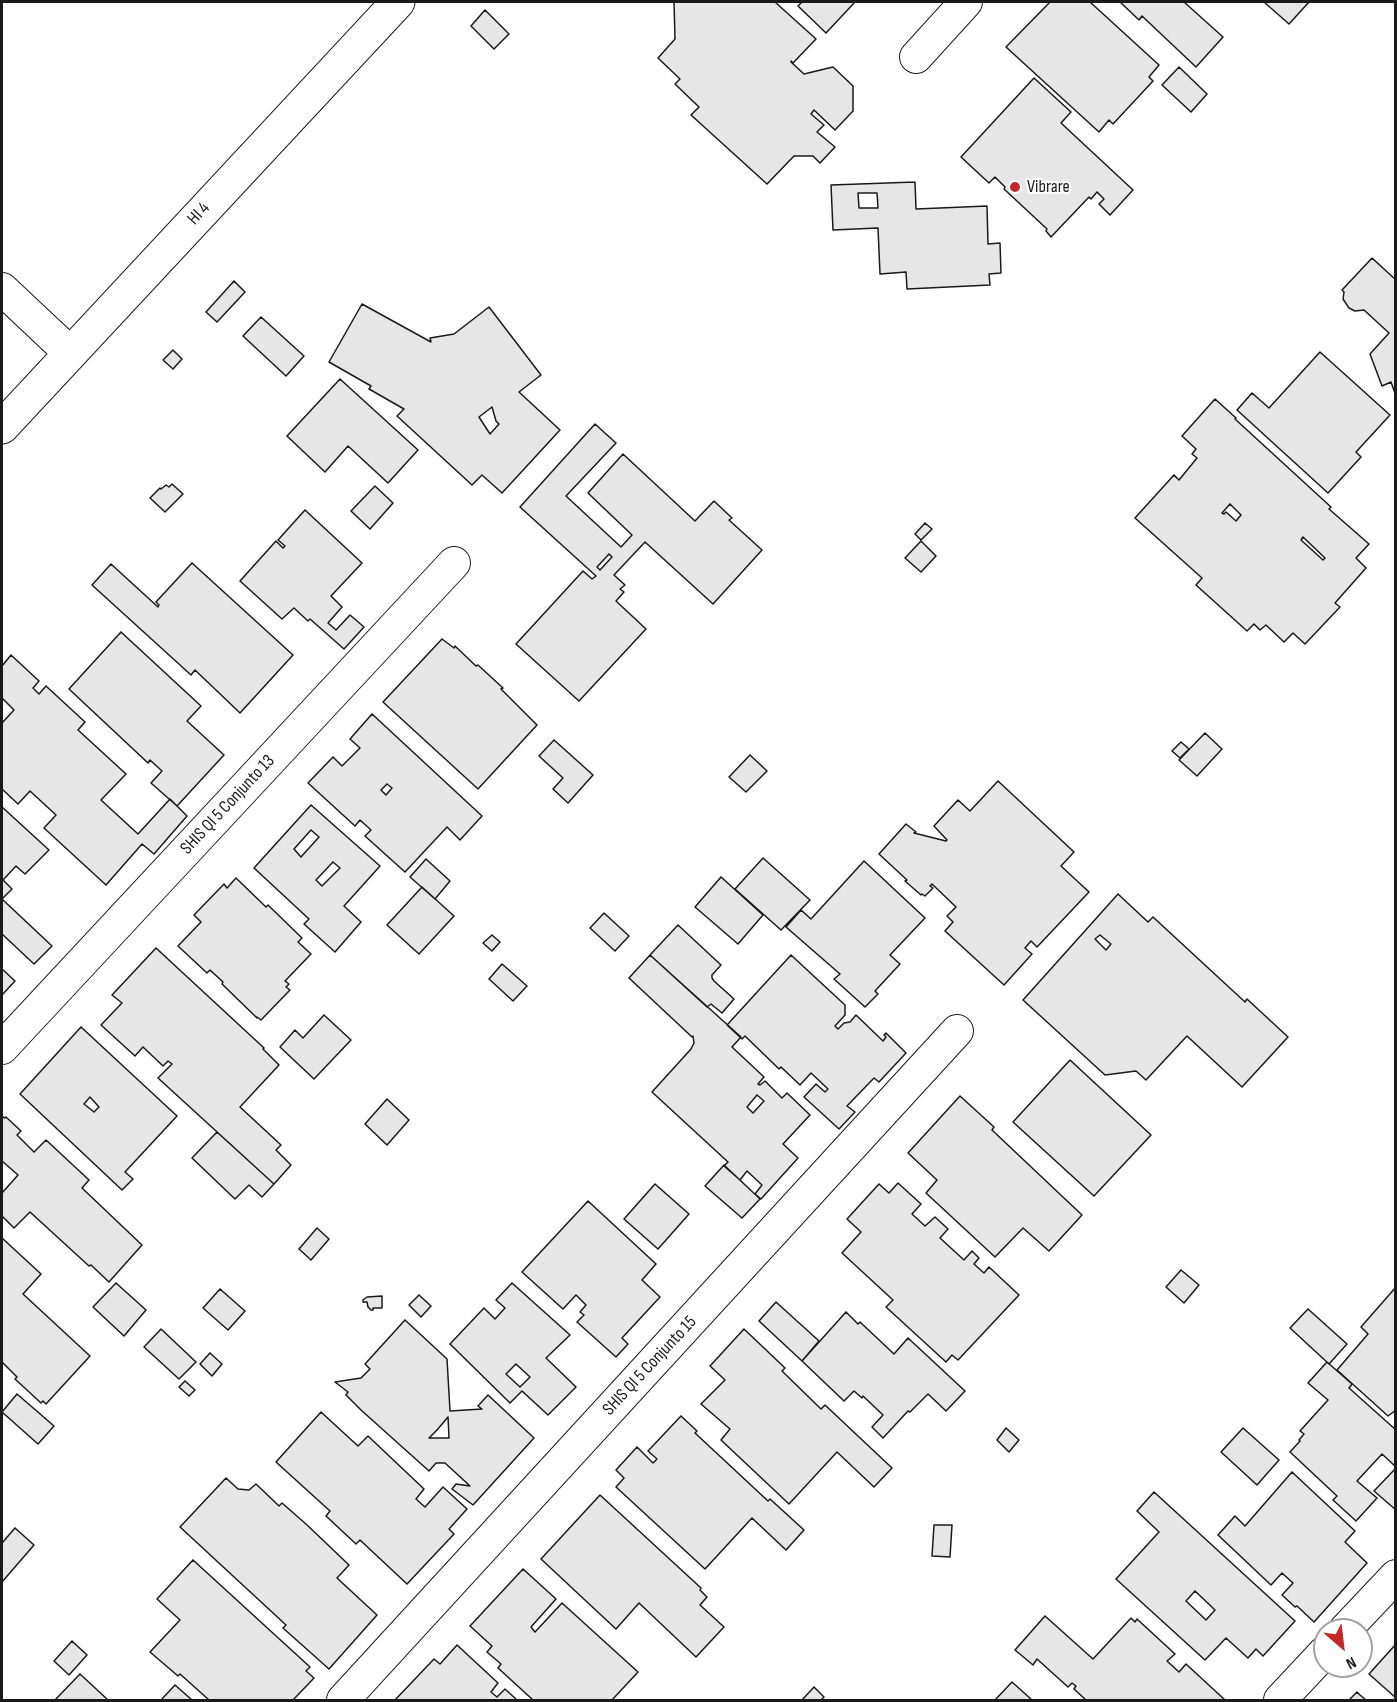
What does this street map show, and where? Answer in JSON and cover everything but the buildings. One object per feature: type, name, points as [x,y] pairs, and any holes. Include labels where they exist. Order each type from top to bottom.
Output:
[{"type":"street","name":"HI 4","points":[[2,427],[69,352],[398,2]]},
{"type":"street","points":[[916,57],[966,2]]},
{"type":"street","points":[[2,289],[69,352]]},
{"type":"street","name":"SHIS QI 5 Conjunto 13","points":[[2,1048],[454,563]]},
{"type":"street","name":"SHIS QI 5 Conjunto 15","points":[[343,1701],[957,1031]]},
{"type":"street","points":[[1356,1618],[1395,1576]]},
{"type":"street","points":[[1280,1701],[1313,1665]]},
{"type":"place","name":"Vibrare","points":[[1015,187]]}]
